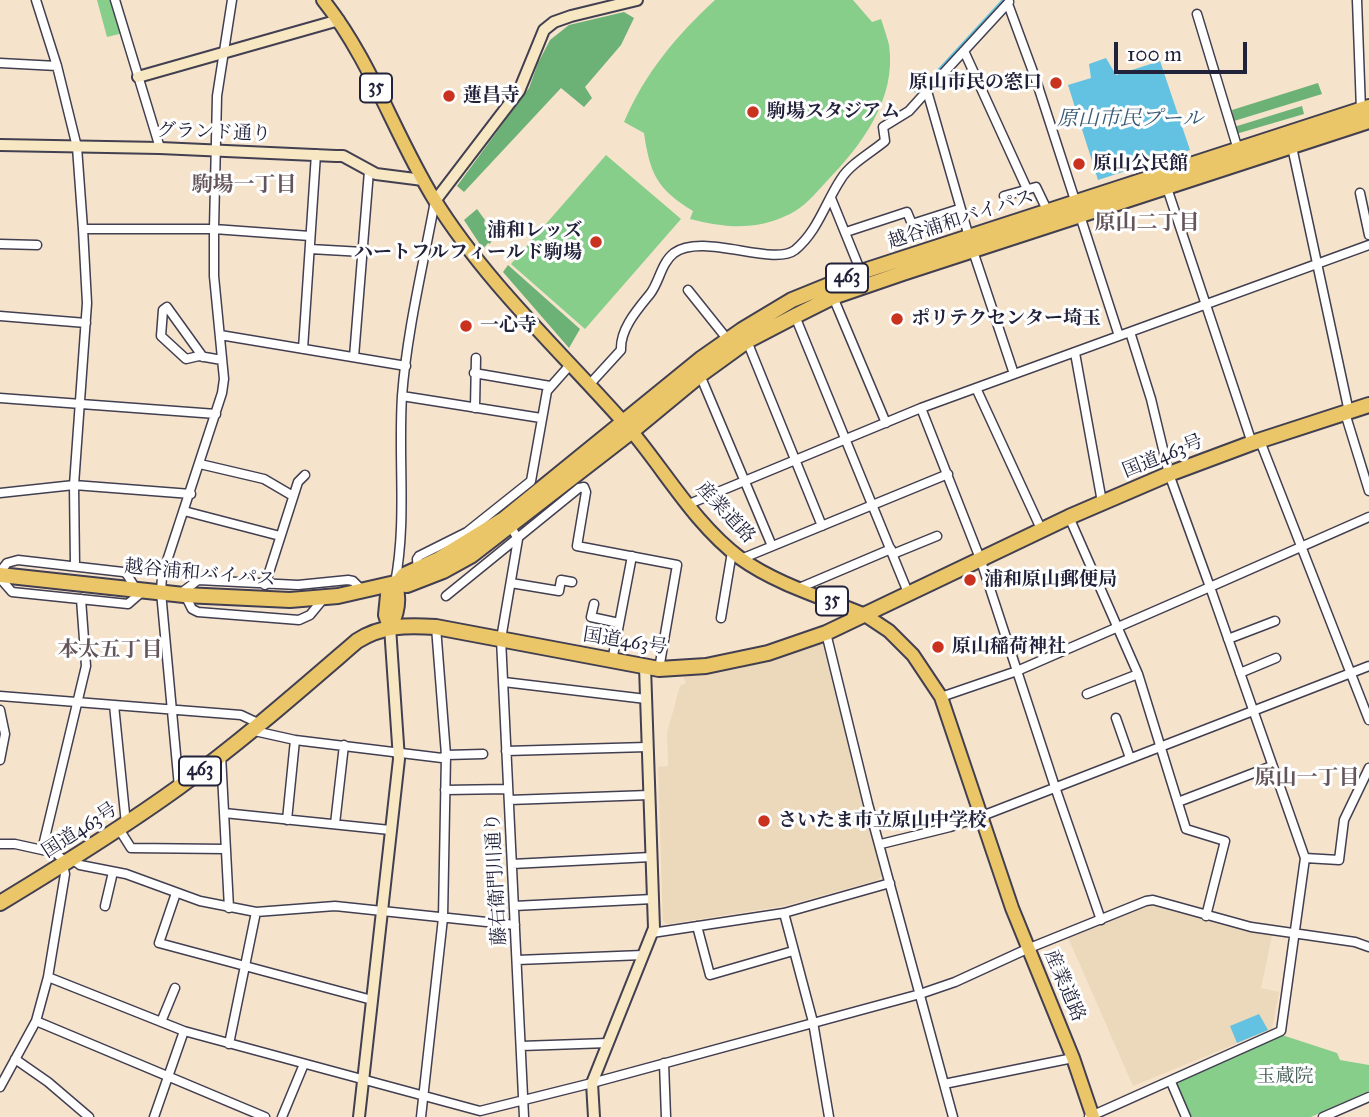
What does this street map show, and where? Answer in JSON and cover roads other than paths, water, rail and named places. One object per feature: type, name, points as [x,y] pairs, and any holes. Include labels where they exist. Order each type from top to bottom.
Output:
[{"type":"highway","name":"越谷浦和バイパス","points":[[627,427],[747,341],[833,297],[1048,212],[1077,210],[1167,188],[1239,156],[1292,146],[1366,113]]},
{"type":"highway","name":"越谷浦和バイパス","points":[[0,575],[181,595],[262,600],[324,598],[395,583],[407,585],[443,571],[472,555],[728,340],[792,300],[861,272],[971,244],[1366,113]]},
{"type":"highway","name":"国道463号","points":[[0,904],[122,827],[179,787],[357,641],[379,629],[436,627],[652,668],[706,667],[734,661],[826,633],[1069,517],[1169,474],[1369,405]]},
{"type":"highway","name":"越谷浦和バイパス","points":[[395,583],[404,575],[509,522]]},
{"type":"highway","points":[[390,627],[386,615],[388,595],[395,583]]},
{"type":"main road","name":"産業道路","points":[[323,0],[339,20],[361,57],[435,201],[475,258],[627,427],[688,504],[737,555],[772,577],[865,615],[889,631],[914,655],[941,697],[1027,949],[1073,1058],[1092,1116]]},
{"type":"street","points":[[36,0],[57,66],[77,147],[83,229],[86,323],[74,485],[75,566]]},
{"type":"street","points":[[115,0],[160,148]]},
{"type":"street","points":[[179,787],[161,592],[163,569],[191,494],[223,386],[214,276],[217,96],[232,0]]},
{"type":"street","points":[[395,583],[402,512],[402,396],[405,366],[435,201],[519,91],[544,30],[554,22],[571,16],[637,0]]},
{"type":"street","points":[[1357,0],[1366,113]]},
{"type":"street","points":[[589,385],[621,350],[621,341],[632,316],[653,290],[674,253],[693,248],[745,250],[776,257],[793,252],[814,229],[845,173],[886,141],[883,127],[909,111],[1009,2],[1119,336]]},
{"type":"street","points":[[1197,14],[1239,156]]},
{"type":"street","points":[[138,77],[339,20]]},
{"type":"street","points":[[964,51],[1027,189]]},
{"type":"street","points":[[0,63],[57,66]]},
{"type":"street","points":[[927,91],[959,209],[1014,374]]},
{"type":"street","name":"グランド通り","points":[[0,145],[160,148],[343,156],[369,171],[423,180]]},
{"type":"street","points":[[1292,146],[1347,412],[1369,491]]},
{"type":"street","points":[[303,349],[316,154]]},
{"type":"street","points":[[354,357],[369,171]]},
{"type":"street","points":[[1004,197],[1036,187],[1048,212]]},
{"type":"street","points":[[1167,188],[1256,442],[1303,546],[1369,719]]},
{"type":"street","points":[[1360,193],[1369,235]]},
{"type":"street","points":[[831,198],[861,272]]},
{"type":"street","points":[[846,232],[907,212],[912,224],[959,209]]},
{"type":"street","points":[[83,229],[214,229],[310,236]]},
{"type":"street","points":[[0,244],[37,246]]},
{"type":"street","points":[[688,504],[921,408],[1369,245]]},
{"type":"street","points":[[310,249],[363,253]]},
{"type":"street","points":[[688,290],[728,340]]},
{"type":"street","points":[[833,297],[887,423]]},
{"type":"street","points":[[204,357],[167,307],[163,310],[161,337],[186,359],[204,357],[222,360]]},
{"type":"street","points":[[0,316],[86,323]]},
{"type":"street","points":[[794,316],[909,595]]},
{"type":"street","points":[[1092,1116],[1281,1031],[1305,859],[1169,474],[1151,399],[1130,332]]},
{"type":"street","points":[[220,335],[405,366]]},
{"type":"street","points":[[747,341],[822,526]]},
{"type":"street","points":[[1075,353],[1102,502]]},
{"type":"street","points":[[475,408],[476,358]]},
{"type":"street","points":[[446,596],[509,522],[531,481],[541,418],[550,386],[570,365]]},
{"type":"street","points":[[474,373],[550,386]]},
{"type":"street","points":[[700,375],[772,546]]},
{"type":"street","points":[[976,388],[1042,531]]},
{"type":"street","points":[[402,396],[541,418]]},
{"type":"street","points":[[0,398],[216,414]]},
{"type":"street","points":[[921,408],[981,561],[1101,920]]},
{"type":"street","points":[[200,464],[264,479],[293,496]]},
{"type":"street","points":[[721,618],[737,555],[772,546],[948,474]]},
{"type":"street","points":[[265,585],[298,482],[305,475]]},
{"type":"street","points":[[0,493],[74,485],[191,494]]},
{"type":"street","points":[[509,522],[584,486],[586,492],[577,546],[677,565],[646,699],[652,933],[592,1083],[594,1117]]},
{"type":"street","points":[[184,511],[280,536]]},
{"type":"street","points":[[1069,517],[1138,674],[1185,830],[1225,841],[1206,916]]},
{"type":"street","points":[[941,697],[1017,671],[1369,517]]},
{"type":"street","name":"藤右衛門川通り","points":[[509,522],[511,583],[501,639],[524,1117]]},
{"type":"street","points":[[799,587],[937,536]]},
{"type":"street","points":[[612,661],[632,556]]},
{"type":"street","points":[[18,561],[75,566],[126,573],[140,590],[128,604],[81,600],[12,592],[0,575],[7,563],[18,561]]},
{"type":"street","points":[[324,598],[310,615],[299,620],[198,612],[192,609],[181,595],[198,580],[298,585],[348,580],[364,591]]},
{"type":"street","points":[[511,583],[559,591],[561,580],[572,582]]},
{"type":"street","points":[[42,849],[86,666],[81,600]]},
{"type":"street","points":[[594,604],[591,617],[620,623]]},
{"type":"street","points":[[1228,639],[1275,621]]},
{"type":"street","points":[[359,1117],[399,752],[390,627]]},
{"type":"street","points":[[421,1117],[443,918],[446,755],[436,627]]},
{"type":"street","points":[[826,633],[868,804],[953,1117]]},
{"type":"street","points":[[1240,673],[1276,658]]},
{"type":"street","points":[[881,844],[982,816],[1369,666]]},
{"type":"street","points":[[1087,694],[1138,674]]},
{"type":"street","points":[[504,682],[646,699]]},
{"type":"street","points":[[0,696],[241,715],[254,727],[295,740],[442,758],[446,755],[483,754]]},
{"type":"street","points":[[114,705],[122,827],[131,848],[226,849]]},
{"type":"street","points":[[0,710],[0,760]]},
{"type":"street","points":[[1116,719],[1130,758]]},
{"type":"street","points":[[287,820],[295,740]]},
{"type":"street","points":[[335,824],[344,745]]},
{"type":"street","points":[[506,751],[647,747]]},
{"type":"street","points":[[221,755],[229,908]]},
{"type":"street","points":[[1178,803],[1272,766]]},
{"type":"street","points":[[1305,859],[1339,860],[1344,820],[1366,780],[1369,768]]},
{"type":"street","points":[[445,790],[508,789]]},
{"type":"street","points":[[509,800],[649,795]]},
{"type":"street","points":[[224,813],[390,830]]},
{"type":"street","points":[[0,844],[42,849],[80,865],[126,874],[176,893],[229,908],[257,912],[335,906],[515,925]]},
{"type":"street","points":[[512,864],[651,857]]},
{"type":"street","points":[[1,1082],[36,1021],[48,977],[68,861]]},
{"type":"street","points":[[105,906],[113,872]]},
{"type":"street","points":[[652,933],[783,913],[890,883]]},
{"type":"street","points":[[176,893],[159,943],[372,1000]]},
{"type":"street","points":[[514,906],[653,899]]},
{"type":"street","points":[[48,977],[184,1031],[480,1111],[920,994],[1153,900],[1206,916],[1296,935],[1355,942],[1369,947]]},
{"type":"street","points":[[229,1044],[257,912]]},
{"type":"street","points":[[783,913],[813,1022],[829,1117]]},
{"type":"street","points":[[698,926],[710,975],[793,951]]},
{"type":"street","points":[[517,960],[643,955]]},
{"type":"street","points":[[161,1022],[175,988]]},
{"type":"street","points":[[36,1021],[265,1117]]},
{"type":"street","points":[[154,1117],[184,1031]]},
{"type":"street","points":[[521,1046],[608,1043]]},
{"type":"street","points":[[944,1084],[1073,1058]]},
{"type":"street","points":[[15,1059],[48,1082],[89,1117]]},
{"type":"street","points":[[664,1063],[666,1117]]},
{"type":"street","points":[[282,1117],[303,1064]]},
{"type":"street","points":[[1171,1082],[1186,1117]]},
{"type":"street","points":[[1323,1117],[1369,1097]]},
{"type":"water","name":"原山市民プール","points":[[1106,58],[1116,75],[1160,61],[1190,150],[1098,180],[1068,85],[1091,78],[1089,64]]},
{"type":"water","points":[[1259,1014],[1268,1030],[1237,1043],[1230,1026]]},
{"type":"waterway","points":[[915,91],[931,78],[1003,0]]},
{"type":"place","name":"原山市民の窓口","points":[[1056,83]]},
{"type":"place","name":"蓮昌寺","points":[[449,96]]},
{"type":"place","name":"駒場スタジアム","points":[[753,112]]},
{"type":"place","name":"原山公民館","points":[[1079,164]]},
{"type":"place","name":"浦和レッズ ハートフルフィールド駒場","points":[[596,242]]},
{"type":"place","name":"ポリテクセンター埼玉","points":[[897,319]]},
{"type":"place","name":"一心寺","points":[[466,326]]},
{"type":"place","name":"浦和原山郵便局","points":[[970,580]]},
{"type":"place","name":"原山稲荷神社","points":[[938,647]]},
{"type":"place","name":"さいたま市立原山中学校","points":[[764,821]]},
{"type":"district","name":"駒場一丁目","points":[[244,186]]},
{"type":"district","name":"原山二丁目","points":[[1147,224]]},
{"type":"district","name":"本太五丁目","points":[[110,651]]},
{"type":"district","name":"原山一丁目","points":[[1307,779]]},
{"type":"park label","name":"玉蔵院","points":[[1285,1077]]}]
